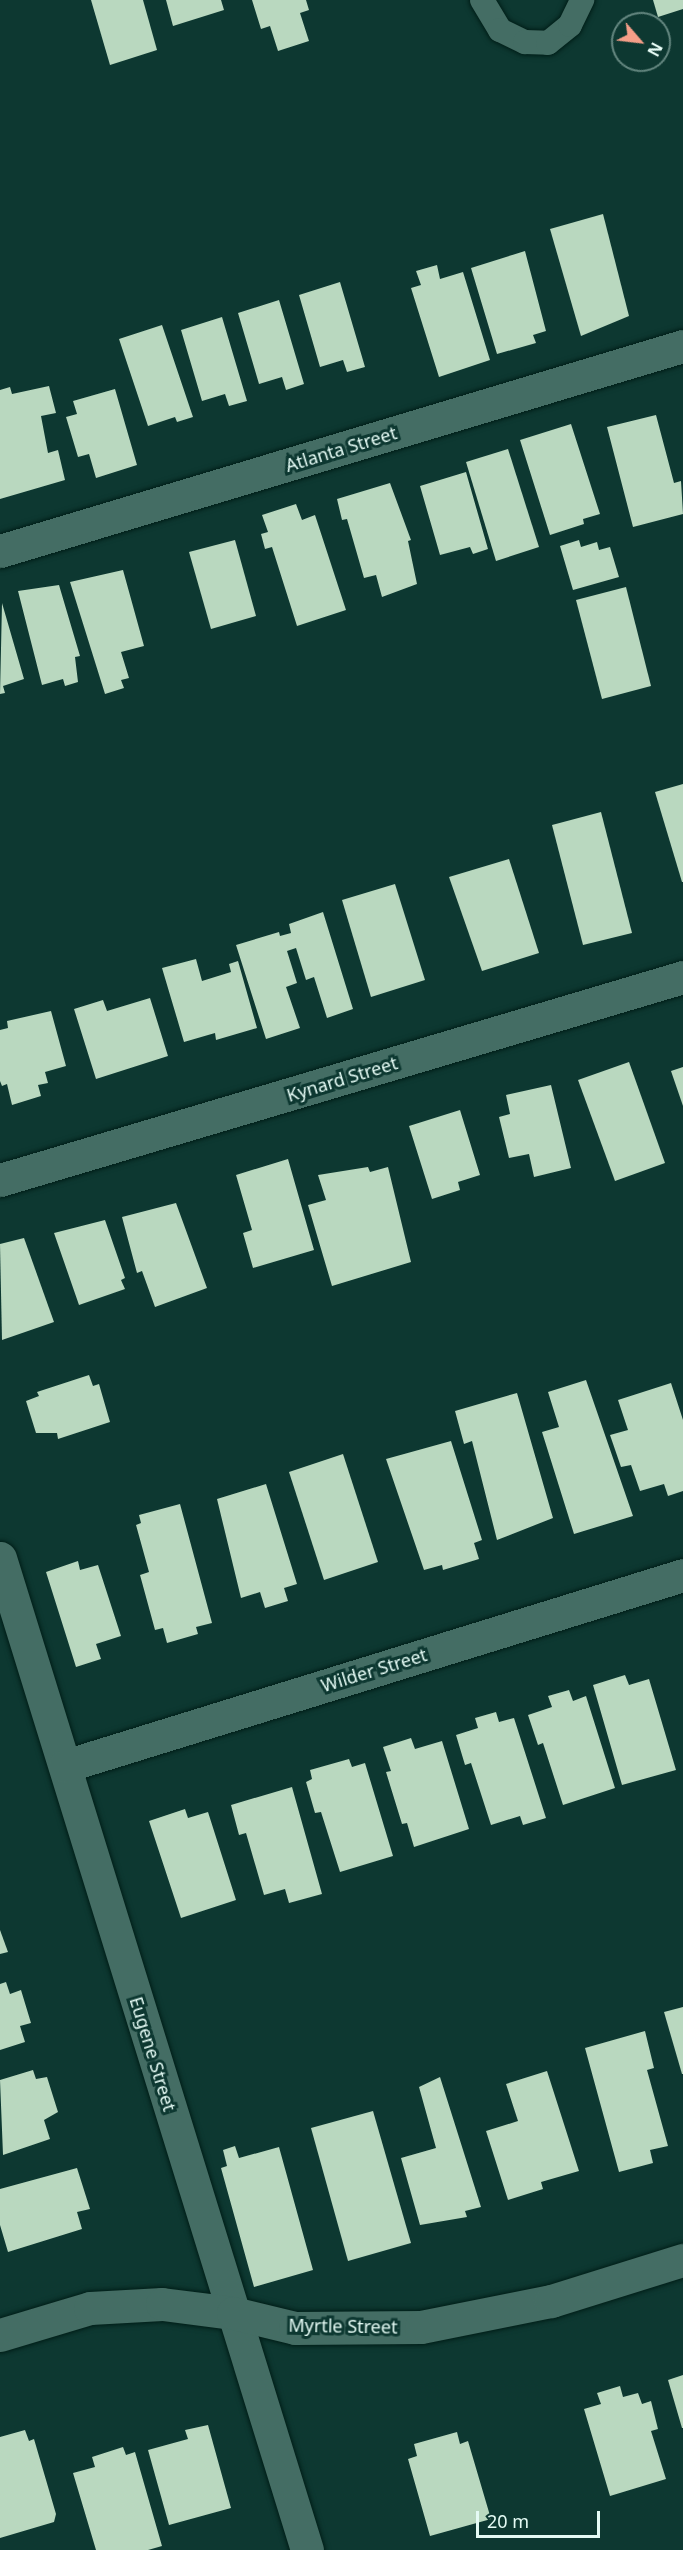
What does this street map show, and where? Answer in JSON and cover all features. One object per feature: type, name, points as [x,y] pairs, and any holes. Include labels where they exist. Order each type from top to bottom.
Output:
[{"type":"street","name":"Atlanta Street","points":[[0,551],[683,346]]},
{"type":"street","name":"Kynard Street","points":[[0,1180],[683,977]]},
{"type":"street","name":"Eugene Street","points":[[0,1558],[307,2550]]},
{"type":"street","name":"Wilder Street","points":[[65,1766],[683,1575]]},
{"type":"street","name":"Myrtle Street","points":[[0,2335],[90,2308],[162,2304],[233,2313],[295,2328],[421,2327],[551,2301],[683,2260]]},
{"type":"lane","points":[[482,0],[500,30],[525,42],[548,43],[570,25],[582,0]]},
{"type":"building","points":[[91,0],[143,0],[157,50],[110,65]]},
{"type":"building","points":[[166,0],[221,0],[224,10],[173,26]]},
{"type":"building","points":[[252,0],[306,0],[309,10],[300,13],[309,41],[278,51],[270,26],[261,29]]},
{"type":"building","points":[[653,0],[683,0],[683,9],[671,13],[657,12]]},
{"type":"building","points":[[603,214],[629,316],[581,336],[550,229]]},
{"type":"building","points":[[525,251],[546,331],[533,335],[536,343],[497,354],[471,268]]},
{"type":"building","points":[[437,265],[440,279],[463,272],[490,360],[439,377],[411,288],[421,285],[416,271]]},
{"type":"building","points":[[340,282],[365,367],[347,372],[343,360],[320,367],[299,295]]},
{"type":"building","points":[[279,300],[304,384],[286,390],[282,377],[259,384],[238,313]]},
{"type":"building","points":[[222,317],[247,401],[229,406],[225,394],[202,401],[181,330]]},
{"type":"building","points":[[162,325],[193,417],[177,422],[175,417],[148,426],[119,339]]},
{"type":"building","points":[[49,386],[56,413],[41,416],[48,453],[58,450],[65,480],[0,499],[0,390],[10,387],[12,394]]},
{"type":"building","points":[[115,389],[137,465],[96,478],[89,454],[78,457],[66,417],[77,414],[73,401]]},
{"type":"building","points":[[656,415],[674,483],[681,481],[683,514],[633,527],[607,427]]},
{"type":"building","points":[[571,424],[600,514],[583,519],[584,524],[550,535],[520,440]]},
{"type":"building","points":[[508,449],[539,547],[496,561],[466,462]]},
{"type":"building","points":[[466,472],[488,549],[473,554],[470,547],[440,555],[420,486]]},
{"type":"building","points":[[390,483],[411,540],[408,541],[417,584],[382,597],[376,575],[364,578],[347,519],[342,520],[337,499]]},
{"type":"building","points":[[296,504],[302,520],[315,515],[346,610],[297,626],[272,547],[265,549],[261,534],[268,532],[262,515]]},
{"type":"building","points":[[235,540],[256,616],[211,629],[189,552]]},
{"type":"building","points":[[579,540],[581,547],[597,542],[599,550],[610,547],[619,577],[573,590],[560,546]]},
{"type":"building","points":[[123,570],[144,646],[121,652],[129,678],[121,680],[124,688],[105,694],[70,582]]},
{"type":"building","points":[[59,585],[80,656],[75,657],[78,682],[65,686],[63,679],[42,685],[18,591]]},
{"type":"building","points":[[626,587],[651,686],[602,699],[576,600]]},
{"type":"building","points":[[2,603],[24,679],[3,686],[5,693],[0,694]]},
{"type":"building","points":[[683,784],[683,882],[682,882],[655,792]]},
{"type":"building","points":[[601,812],[632,933],[583,945],[552,825]]},
{"type":"building","points":[[509,859],[539,953],[482,971],[449,877]]},
{"type":"building","points":[[395,884],[425,980],[371,997],[342,900]]},
{"type":"building","points":[[323,912],[353,1009],[327,1018],[314,977],[306,980],[296,948],[287,951],[297,983],[286,987],[300,1028],[266,1039],[236,945],[279,932],[280,936],[291,933],[289,924]]},
{"type":"building","points":[[196,959],[202,981],[231,972],[229,964],[238,961],[257,1028],[216,1040],[215,1033],[184,1042],[162,968]]},
{"type":"building","points":[[150,998],[168,1056],[96,1079],[74,1009],[103,1000],[107,1011]]},
{"type":"building","points":[[51,1011],[66,1066],[45,1072],[48,1083],[38,1085],[41,1096],[12,1105],[7,1084],[2,1086],[0,1081],[0,1030],[8,1028],[7,1021]]},
{"type":"building","points":[[629,1062],[665,1163],[615,1181],[578,1080]]},
{"type":"building","points":[[683,1067],[683,1106],[671,1071]]},
{"type":"building","points":[[551,1085],[571,1168],[534,1177],[529,1154],[509,1158],[499,1117],[510,1114],[506,1095]]},
{"type":"building","points":[[460,1110],[480,1175],[458,1182],[460,1190],[432,1199],[409,1126]]},
{"type":"building","points":[[288,1159],[314,1250],[253,1268],[243,1233],[252,1230],[236,1175]]},
{"type":"building","points":[[368,1167],[370,1172],[388,1167],[411,1262],[332,1286],[308,1205],[326,1200],[318,1175]]},
{"type":"building","points":[[176,1203],[207,1288],[155,1307],[142,1271],[137,1273],[122,1217]]},
{"type":"building","points":[[105,1220],[125,1278],[121,1280],[125,1289],[79,1305],[54,1233]]},
{"type":"building","points":[[24,1238],[54,1322],[2,1340],[0,1244]]},
{"type":"building","points":[[89,1375],[93,1386],[99,1384],[110,1422],[58,1439],[57,1433],[36,1433],[26,1401],[39,1396],[37,1392]]},
{"type":"building","points":[[586,1380],[633,1516],[574,1534],[542,1432],[559,1427],[548,1392]]},
{"type":"building","points":[[671,1383],[683,1420],[683,1491],[668,1496],[664,1484],[640,1491],[631,1465],[621,1467],[610,1435],[628,1430],[618,1400]]},
{"type":"building","points":[[517,1393],[553,1518],[497,1540],[472,1441],[464,1444],[455,1411]]},
{"type":"building","points":[[451,1441],[482,1540],[474,1543],[479,1559],[443,1570],[442,1565],[424,1570],[386,1459]]},
{"type":"building","points":[[343,1454],[378,1562],[324,1580],[289,1472]]},
{"type":"building","points":[[266,1484],[297,1584],[284,1588],[288,1601],[265,1608],[260,1592],[241,1598],[217,1499]]},
{"type":"building","points":[[180,1504],[212,1623],[196,1627],[198,1634],[167,1643],[163,1628],[155,1630],[140,1575],[149,1572],[136,1525],[141,1523],[139,1515]]},
{"type":"building","points":[[78,1561],[80,1570],[98,1565],[121,1636],[96,1644],[101,1659],[76,1667],[46,1572]]},
{"type":"building","points":[[625,1675],[629,1685],[649,1679],[676,1770],[622,1785],[593,1685]]},
{"type":"building","points":[[569,1690],[573,1701],[586,1696],[615,1788],[563,1805],[543,1743],[538,1745],[528,1715],[552,1707],[548,1696]]},
{"type":"building","points":[[496,1712],[499,1722],[514,1718],[546,1818],[523,1825],[520,1816],[491,1825],[471,1763],[465,1765],[456,1735],[478,1728],[475,1718]]},
{"type":"building","points":[[411,1738],[415,1749],[442,1741],[469,1829],[414,1847],[407,1823],[402,1824],[386,1772],[391,1771],[383,1747]]},
{"type":"building","points":[[349,1759],[352,1767],[365,1763],[393,1856],[340,1872],[321,1812],[315,1813],[306,1782],[312,1779],[310,1770]]},
{"type":"building","points":[[292,1787],[322,1894],[289,1903],[285,1889],[264,1895],[246,1833],[239,1835],[231,1805]]},
{"type":"building","points":[[185,1809],[188,1818],[208,1812],[236,1900],[181,1918],[149,1821]]},
{"type":"building","points":[[0,1930],[8,1952],[0,1954]]},
{"type":"building","points":[[6,1982],[10,1994],[21,1990],[31,2023],[20,2026],[25,2042],[0,2050],[0,1984]]},
{"type":"building","points":[[683,2007],[683,2074],[682,2074],[664,2012]]},
{"type":"building","points":[[645,2031],[654,2068],[647,2070],[668,2146],[650,2150],[653,2163],[619,2172],[585,2048]]},
{"type":"building","points":[[33,2070],[36,2079],[47,2077],[58,2112],[44,2120],[50,2139],[3,2155],[0,2080]]},
{"type":"building","points":[[547,2071],[579,2171],[541,2182],[543,2189],[508,2200],[486,2131],[518,2121],[506,2084]]},
{"type":"building","points":[[440,2077],[481,2207],[465,2211],[467,2217],[420,2225],[401,2158],[436,2148],[419,2087]]},
{"type":"building","points":[[373,2111],[411,2243],[348,2261],[311,2128]]},
{"type":"building","points":[[235,2146],[239,2158],[279,2147],[313,2270],[254,2287],[221,2168],[227,2166],[223,2150]]},
{"type":"building","points":[[77,2168],[90,2209],[77,2212],[82,2229],[8,2252],[0,2225],[0,2189]]},
{"type":"building","points":[[683,2375],[683,2428],[682,2428],[668,2380]]},
{"type":"building","points":[[620,2386],[623,2397],[638,2393],[642,2404],[651,2401],[658,2429],[651,2431],[666,2479],[610,2496],[584,2409],[601,2404],[597,2393]]},
{"type":"building","points":[[208,2425],[231,2508],[169,2525],[148,2450],[188,2439],[185,2430]]},
{"type":"building","points":[[25,2430],[29,2441],[34,2439],[56,2514],[54,2522],[0,2538],[0,2437]]},
{"type":"building","points":[[457,2432],[460,2444],[468,2441],[491,2519],[430,2536],[408,2459],[417,2456],[414,2444]]},
{"type":"building","points":[[123,2447],[126,2455],[135,2452],[162,2546],[148,2550],[96,2550],[73,2473],[95,2467],[92,2457]]}]
